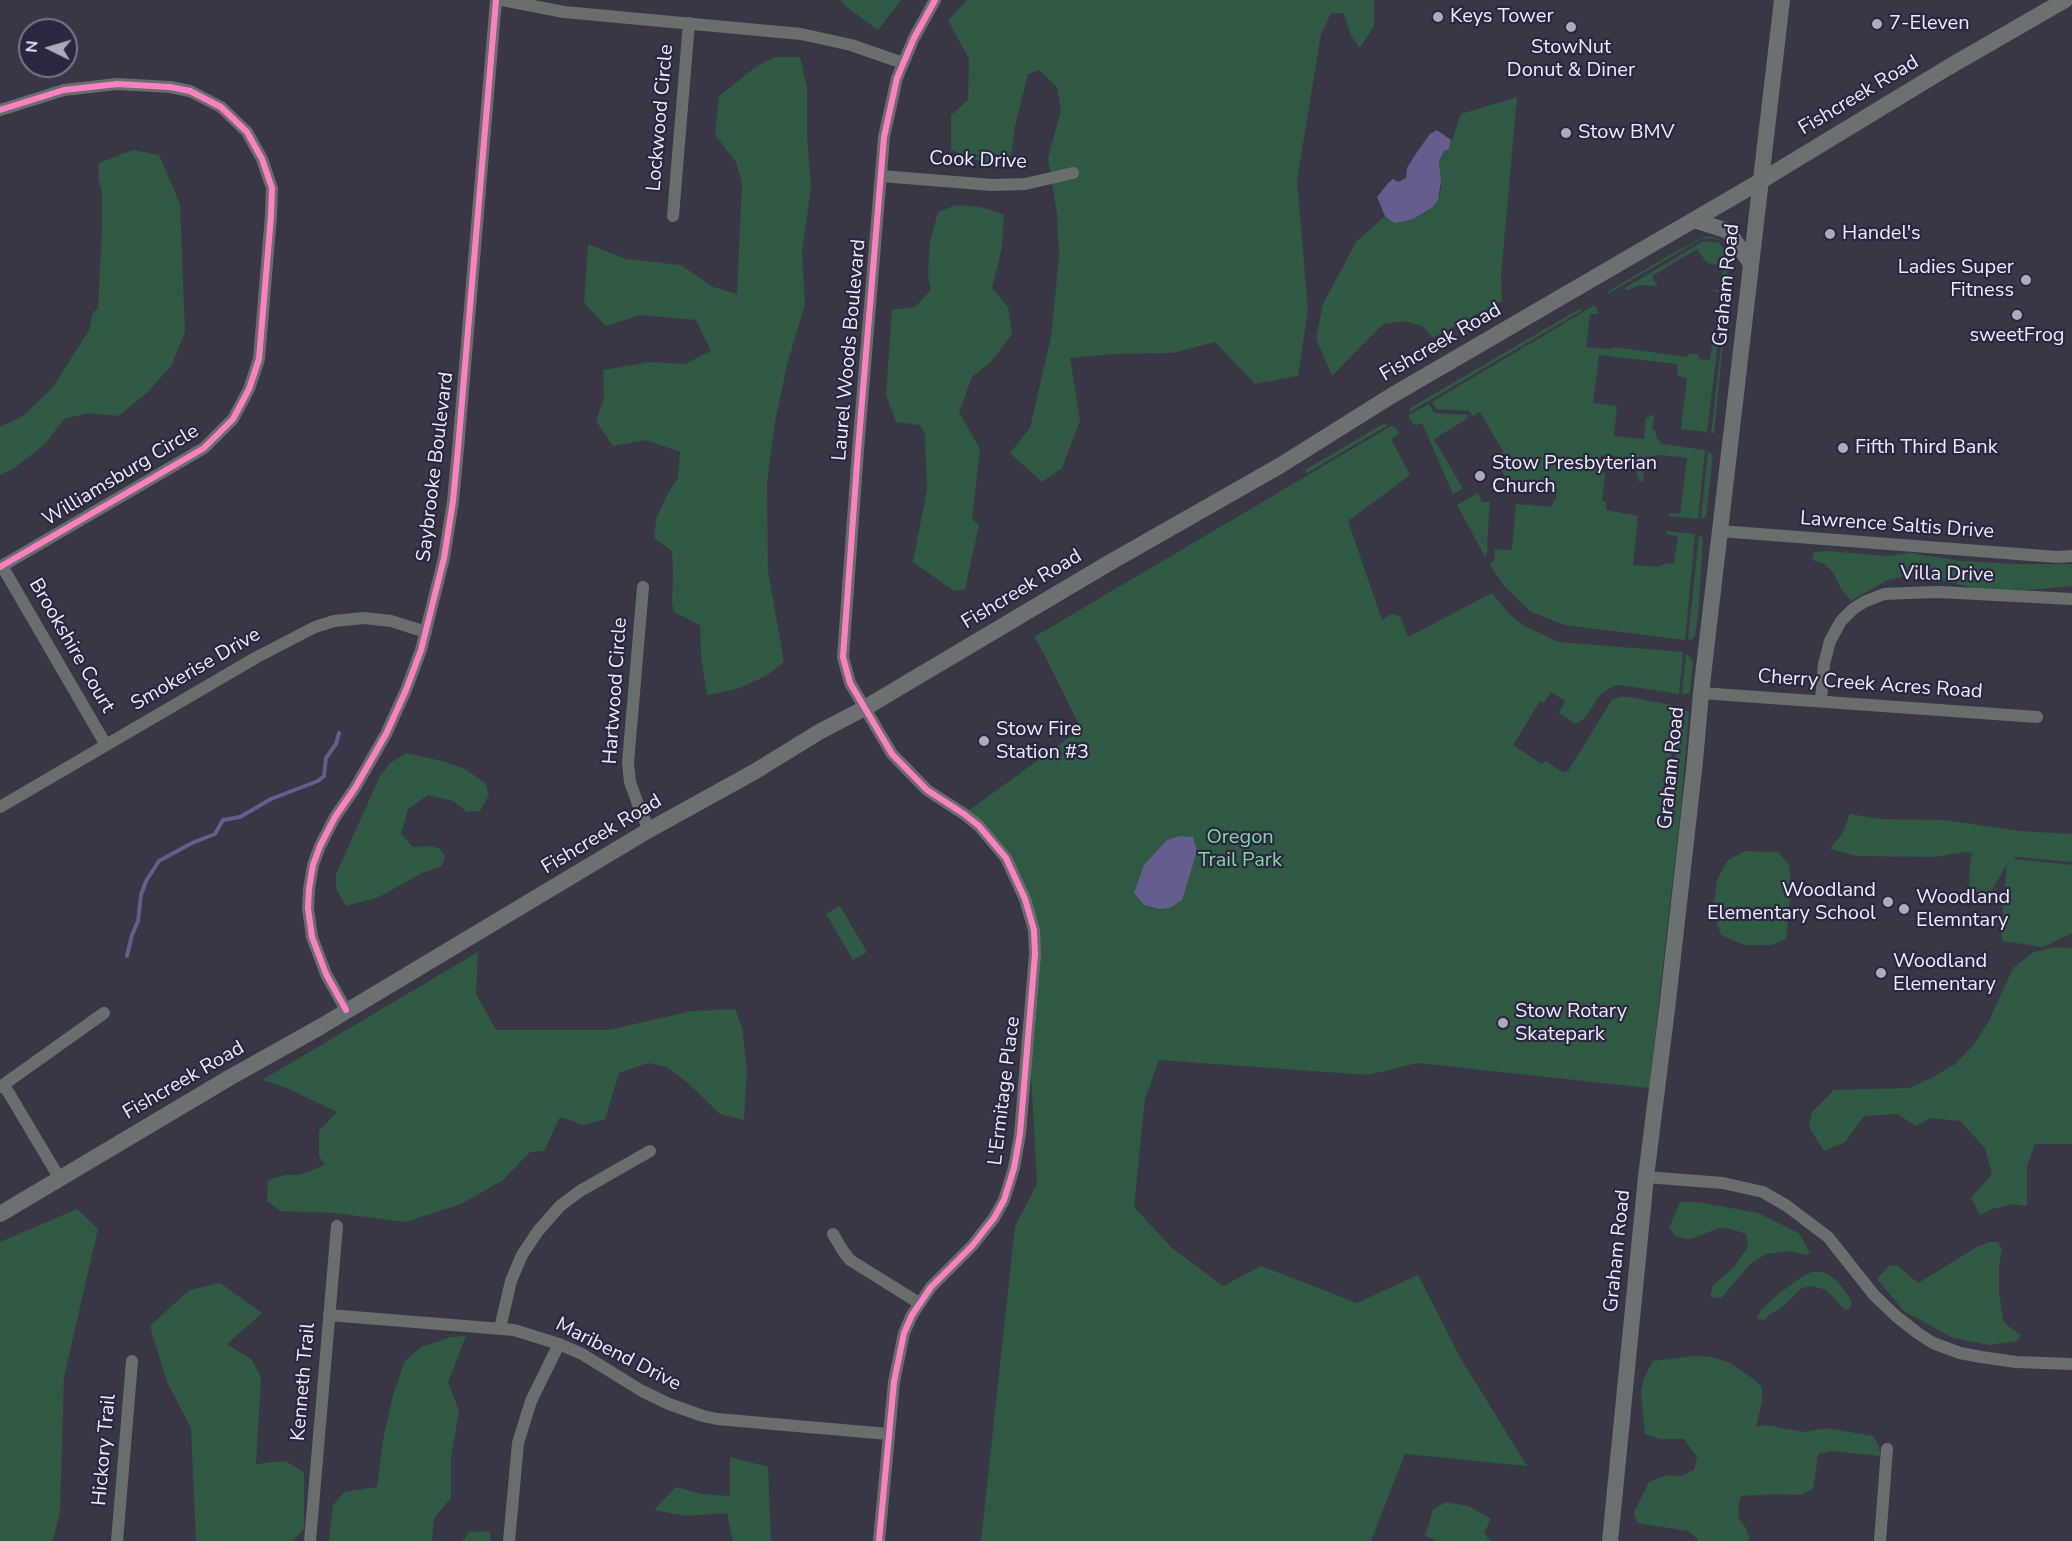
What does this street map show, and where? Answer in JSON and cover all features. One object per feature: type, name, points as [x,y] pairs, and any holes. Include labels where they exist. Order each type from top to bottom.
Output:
[{"type":"main road","name":"Graham Road","points":[[1610,1541],[1646,1177],[1669,991],[1759,182],[1782,0]]},
{"type":"main road","name":"Fishcreek Road","points":[[0,1214],[650,830],[863,709],[1109,563],[1281,465],[1391,396],[1759,182],[1947,68],[2065,0]]},
{"type":"main road","points":[[1694,220],[1728,231],[1750,264]]},
{"type":"street","name":"Saybrooke Boulevard","points":[[346,1010],[326,974],[312,937],[308,908],[313,865],[335,817],[355,788],[386,734],[414,669],[426,632],[444,558],[453,501],[496,0]]},
{"type":"street","points":[[502,0],[564,12],[801,34],[851,45],[903,63]]},
{"type":"street","name":"Laurel Woods Boulevard","points":[[863,709],[847,676],[843,657],[843,634],[881,176],[887,117],[903,63],[935,0]]},
{"type":"street","name":"Lockwood Circle","points":[[673,216],[688,23]]},
{"type":"street","name":"Williamsburg Circle","points":[[0,110],[64,90],[117,84],[170,87],[190,91],[221,107],[237,120],[247,132],[262,159],[272,188],[272,216],[259,359],[249,389],[233,419],[204,448],[1,567]]},
{"type":"street","name":"Cook Drive","points":[[881,176],[1003,185],[1041,182],[1073,173]]},
{"type":"street","name":"Lawrence Saltis Drive","points":[[1720,531],[2057,557],[2072,556]]},
{"type":"street","name":"Brookshire Court","points":[[1,567],[106,745]]},
{"type":"street","name":"Hartwood Circle","points":[[643,587],[628,763],[630,782],[650,830]]},
{"type":"street","name":"Villa Drive","points":[[1821,701],[1824,664],[1830,641],[1841,621],[1864,602],[1884,594],[1939,592],[2072,599]]},
{"type":"street","name":"Smokerise Drive","points":[[0,807],[257,657],[315,627],[334,621],[364,618],[391,621],[426,632]]},
{"type":"street","name":"Cherry Creek Acres Road","points":[[1701,693],[2037,717]]},
{"type":"street","name":"L'Ermitage Place","points":[[863,709],[892,754],[912,777],[979,826],[1006,858],[1021,890],[1034,930],[1035,965],[1020,1134],[1009,1186],[994,1218],[940,1275],[919,1303],[904,1333],[898,1356],[888,1434],[879,1541]]},
{"type":"street","points":[[60,1179],[2,1086],[104,1013]]},
{"type":"street","points":[[500,1328],[511,1281],[522,1255],[538,1231],[560,1206],[580,1191],[650,1151]]},
{"type":"street","points":[[1646,1177],[1724,1182],[1771,1196],[1828,1237],[1874,1295],[1918,1334],[1933,1342],[1960,1353],[1981,1357],[2016,1362],[2072,1364]]},
{"type":"street","name":"Kenneth Trail","points":[[310,1541],[337,1226]]},
{"type":"street","points":[[833,1234],[850,1260],[919,1303]]},
{"type":"street","name":"Maribend Drive","points":[[329,1315],[500,1328],[532,1334],[582,1354],[642,1391],[669,1404],[703,1416],[888,1434]]},
{"type":"street","points":[[509,1541],[518,1443],[531,1401],[559,1344]]},
{"type":"street","name":"Hickory Trail","points":[[117,1541],[132,1361]]},
{"type":"street","points":[[1880,1541],[1887,1449]]},
{"type":"green space","points":[[840,0],[901,0],[878,30]]},
{"type":"green space","points":[[967,0],[1374,0],[1374,26],[1360,48],[1351,36],[1344,13],[1331,13],[1321,34],[1297,180],[1308,310],[1298,376],[1255,384],[1215,342],[1172,353],[1070,358],[1080,420],[1062,468],[1042,482],[1010,453],[1030,428],[1051,337],[1059,257],[1057,214],[1048,158],[1061,110],[1057,87],[1039,70],[1028,74],[1015,126],[1011,155],[990,165],[951,150],[951,115],[968,100],[969,59],[948,20]]},
{"type":"green space","points":[[775,57],[800,57],[807,88],[807,135],[811,187],[802,252],[805,304],[787,365],[774,427],[767,483],[768,571],[784,662],[766,676],[737,689],[707,695],[701,656],[700,625],[674,612],[672,551],[654,538],[656,519],[678,478],[680,452],[646,440],[613,446],[596,421],[604,398],[603,370],[650,362],[685,364],[711,351],[696,320],[640,315],[606,326],[584,303],[588,244],[626,259],[681,265],[713,287],[737,294],[742,183],[736,162],[715,135],[719,96],[757,66]]},
{"type":"green space","points":[[1517,97],[1501,276],[1502,301],[1433,338],[1422,326],[1405,321],[1383,324],[1332,376],[1316,339],[1323,304],[1356,242],[1385,216],[1391,221],[1433,207],[1441,189],[1439,162],[1444,151],[1449,149],[1461,114]]},
{"type":"green space","points":[[133,150],[159,155],[180,204],[185,332],[171,366],[147,393],[118,416],[88,413],[64,419],[45,444],[13,469],[0,475],[0,427],[23,416],[53,387],[89,330],[93,312],[98,309],[102,230],[99,163]]},
{"type":"green space","points":[[956,205],[981,207],[1004,215],[1002,247],[992,288],[1008,307],[1012,334],[991,362],[972,377],[959,412],[980,449],[972,519],[979,525],[965,589],[954,591],[913,562],[927,489],[925,435],[920,425],[896,422],[886,395],[892,310],[915,307],[931,290],[928,275],[930,242],[938,212]]},
{"type":"green space","points":[[1709,236],[1720,239],[1701,239],[1608,294],[1609,291],[1668,256],[1701,238]]},
{"type":"green space","points":[[1704,241],[1719,243],[1727,253],[1724,293],[1709,290],[1721,290],[1723,266],[1707,263],[1697,249],[1652,276],[1657,286],[1641,285],[1626,291],[1625,288]]},
{"type":"green space","points":[[1595,305],[1599,314],[1590,314],[1586,347],[1612,349],[1614,347],[1687,357],[1691,354],[1698,355],[1699,359],[1710,360],[1712,344],[1718,343],[1707,432],[1681,429],[1687,378],[1678,376],[1677,364],[1599,355],[1593,403],[1617,406],[1614,436],[1644,439],[1646,417],[1649,418],[1650,414],[1654,417],[1652,429],[1655,430],[1662,444],[1705,450],[1698,519],[1669,516],[1669,513],[1680,514],[1687,458],[1661,455],[1646,457],[1643,482],[1638,481],[1639,459],[1601,455],[1598,472],[1605,473],[1602,501],[1606,502],[1606,510],[1638,516],[1633,565],[1658,567],[1666,563],[1674,564],[1678,536],[1667,535],[1666,531],[1695,534],[1685,640],[1564,625],[1530,611],[1504,586],[1490,565],[1494,560],[1495,549],[1512,550],[1516,504],[1551,507],[1557,496],[1552,486],[1509,483],[1500,468],[1509,462],[1480,412],[1472,416],[1470,411],[1437,409],[1432,402]]},
{"type":"green space","points":[[1581,308],[1581,311],[1410,412],[1410,408]]},
{"type":"green space","points":[[1725,312],[1714,433],[1711,434]]},
{"type":"green space","points":[[1429,404],[1434,413],[1467,415],[1468,418],[1434,439],[1463,489],[1453,494],[1422,423],[1414,425],[1409,418],[1409,415]]},
{"type":"green space","points":[[1383,424],[1388,425],[1307,473],[1305,470]]},
{"type":"green space","name":"Oregon Trail Park","points":[[1391,426],[1397,429],[1399,434],[1391,439],[1410,475],[1348,521],[1382,620],[1391,614],[1400,616],[1408,637],[1492,593],[1509,614],[1526,627],[1559,642],[1683,652],[1679,694],[1613,686],[1600,695],[1584,719],[1575,724],[1559,713],[1565,701],[1551,692],[1544,703],[1540,701],[1513,745],[1542,764],[1546,761],[1562,772],[1568,771],[1612,700],[1629,697],[1677,706],[1666,805],[1670,806],[1681,707],[1689,713],[1681,807],[1649,1088],[1417,1063],[1368,1075],[1159,1060],[1145,1099],[1134,1207],[1172,1248],[1223,1286],[1261,1266],[1357,1303],[1418,1275],[1461,1359],[1527,1466],[1405,1454],[1371,1541],[981,1541],[1015,1226],[1037,1184],[1029,1037],[1035,954],[1017,880],[964,814],[1081,729],[1034,637]]},
{"type":"green space","points":[[1708,452],[1713,455],[1706,517],[1701,519]]},
{"type":"green space","points":[[1478,493],[1482,502],[1490,502],[1488,549],[1485,557],[1457,505]]},
{"type":"green space","points":[[1699,535],[1703,538],[1698,617],[1695,635],[1693,639],[1688,640]]},
{"type":"green space","points":[[1814,552],[1887,556],[1910,553],[1961,561],[2016,564],[2072,564],[2072,586],[2005,592],[1907,576],[1887,580],[1851,601],[1825,564],[1812,560]]},
{"type":"green space","points":[[1686,653],[1693,661],[1690,693],[1682,694]]},
{"type":"green space","points":[[406,753],[465,769],[485,783],[489,795],[480,811],[467,812],[453,801],[428,795],[408,809],[401,834],[413,847],[431,846],[440,849],[445,856],[442,866],[422,873],[379,897],[346,906],[336,888],[336,874],[380,776],[390,763]]},
{"type":"green space","points":[[1850,814],[1881,819],[1944,820],[2020,831],[2072,834],[2072,862],[2016,857],[2013,859],[2072,865],[2072,933],[2043,947],[2002,941],[2007,864],[1989,895],[1971,904],[1969,876],[1972,853],[1964,852],[1935,857],[1857,856],[1830,849],[1842,834]]},
{"type":"green space","points":[[1745,851],[1778,852],[1789,865],[1791,888],[1786,939],[1771,945],[1745,945],[1721,935],[1713,911],[1717,880],[1727,861]]},
{"type":"green space","points":[[840,906],[867,952],[853,960],[826,914]]},
{"type":"green space","points":[[2054,947],[2072,948],[2072,1144],[2035,1144],[2027,1166],[2027,1206],[2013,1204],[1992,1209],[1980,1215],[1971,1198],[1992,1174],[1985,1148],[1960,1121],[1931,1118],[1916,1126],[1897,1114],[1864,1116],[1845,1142],[1824,1151],[1809,1127],[1812,1112],[1834,1090],[1909,1088],[1955,1064],[1975,1043],[1990,1019],[2013,968],[2034,952]]},
{"type":"green space","points":[[478,952],[476,994],[496,1030],[608,1030],[692,1011],[735,1009],[742,1028],[747,1070],[744,1120],[720,1114],[689,1084],[667,1067],[648,1063],[619,1073],[605,1119],[584,1125],[560,1117],[544,1151],[530,1152],[503,1180],[461,1204],[405,1222],[334,1213],[280,1211],[267,1201],[268,1180],[285,1175],[299,1175],[325,1165],[319,1156],[319,1131],[337,1112],[287,1088],[262,1080]]},
{"type":"green space","points":[[1680,1202],[1698,1202],[1758,1213],[1799,1233],[1810,1253],[1807,1255],[1787,1251],[1766,1254],[1750,1264],[1721,1298],[1710,1297],[1713,1285],[1734,1267],[1748,1247],[1746,1234],[1719,1228],[1688,1240],[1675,1235],[1669,1228]]},
{"type":"green space","points":[[77,1209],[98,1229],[64,1377],[60,1511],[53,1541],[0,1541],[0,1242]]},
{"type":"green space","points":[[1989,1242],[1998,1242],[2002,1249],[1999,1265],[1999,1293],[2003,1320],[2021,1335],[2017,1341],[1989,1345],[1953,1338],[1904,1311],[1877,1279],[1890,1265],[1898,1266],[1918,1283]]},
{"type":"green space","points":[[1811,1272],[1824,1272],[1836,1280],[1852,1304],[1848,1310],[1844,1309],[1826,1290],[1813,1286],[1802,1288],[1765,1320],[1756,1319],[1761,1310],[1777,1295]]},
{"type":"green space","points":[[220,1283],[262,1313],[227,1344],[251,1359],[261,1377],[256,1464],[285,1461],[304,1472],[304,1529],[293,1541],[196,1541],[191,1428],[167,1382],[150,1326],[189,1290]]},
{"type":"green space","points":[[466,1336],[448,1382],[459,1411],[451,1457],[451,1498],[434,1518],[432,1540],[434,1541],[329,1541],[333,1505],[344,1492],[377,1487],[383,1440],[393,1395],[405,1361],[421,1347],[451,1337]]},
{"type":"green space","points":[[1694,1356],[1711,1357],[1730,1363],[1755,1380],[1762,1388],[1762,1402],[1756,1427],[1766,1425],[1803,1432],[1827,1428],[1873,1436],[1879,1446],[1880,1456],[1832,1451],[1818,1454],[1813,1489],[1801,1495],[1741,1496],[1738,1508],[1739,1519],[1746,1528],[1750,1541],[1698,1541],[1688,1531],[1637,1523],[1634,1512],[1649,1482],[1667,1475],[1681,1476],[1694,1470],[1697,1457],[1684,1439],[1660,1439],[1645,1434],[1641,1392],[1644,1378],[1653,1361]]},
{"type":"green space","points":[[730,1457],[768,1467],[771,1541],[733,1541],[727,1513],[686,1516],[654,1510],[676,1487],[702,1494],[730,1496]]},
{"type":"green space","points":[[1446,1502],[1469,1506],[1491,1519],[1484,1533],[1491,1541],[1437,1541],[1425,1536],[1433,1510]]},
{"type":"green space","points":[[490,1531],[490,1541],[463,1541],[469,1532]]},
{"type":"shaded area","points":[[1437,130],[1451,140],[1449,149],[1444,151],[1439,162],[1441,181],[1438,200],[1433,207],[1413,219],[1396,223],[1391,221],[1385,216],[1377,197],[1393,179],[1398,182],[1406,178],[1407,168],[1417,152],[1430,134]]},
{"type":"shaded area","points":[[1180,836],[1193,837],[1197,851],[1182,900],[1170,908],[1159,909],[1144,905],[1134,893],[1144,865],[1167,840]]},
{"type":"waterway","points":[[127,956],[138,921],[141,895],[146,881],[159,861],[192,843],[215,834],[223,820],[240,817],[271,799],[318,781],[324,776],[326,758],[336,744],[339,733]]},
{"type":"cycle path","points":[[346,1010],[326,974],[312,937],[308,908],[309,889],[313,865],[320,846],[335,817],[355,788],[386,734],[406,690],[421,650],[444,558],[458,449],[496,0]]},
{"type":"cycle path","points":[[879,1541],[894,1382],[904,1333],[912,1315],[931,1287],[972,1246],[994,1218],[1004,1200],[1014,1168],[1020,1134],[1035,954],[1034,930],[1025,899],[1006,858],[979,826],[927,790],[892,754],[850,683],[843,657],[884,137],[897,78],[914,38],[935,0]]},
{"type":"cycle path","points":[[0,110],[64,90],[117,84],[170,87],[190,91],[221,107],[247,132],[262,159],[272,188],[259,359],[249,389],[233,419],[204,448],[0,567]]},
{"type":"place","name":"Keys Tower","points":[[1438,17]]},
{"type":"place","name":"7-Eleven","points":[[1877,24]]},
{"type":"place","name":"StowNut Donut & Diner","points":[[1571,27]]},
{"type":"place","name":"Stow BMV","points":[[1566,133]]},
{"type":"place","name":"Handel's","points":[[1830,234]]},
{"type":"place","name":"Ladies Super Fitness","points":[[2026,280]]},
{"type":"place","name":"sweetFrog","points":[[2017,315]]},
{"type":"place","name":"Fifth Third Bank","points":[[1843,448]]},
{"type":"place","name":"Stow Presbyterian Church","points":[[1480,476]]},
{"type":"place","name":"Stow Fire Station #3","points":[[984,741]]},
{"type":"place","name":"Woodland Elementary School","points":[[1888,902]]},
{"type":"place","name":"Woodland Elemntary","points":[[1904,909]]},
{"type":"place","name":"Woodland Elementary","points":[[1881,973]]},
{"type":"place","name":"Stow Rotary Skatepark","points":[[1503,1023]]}]
